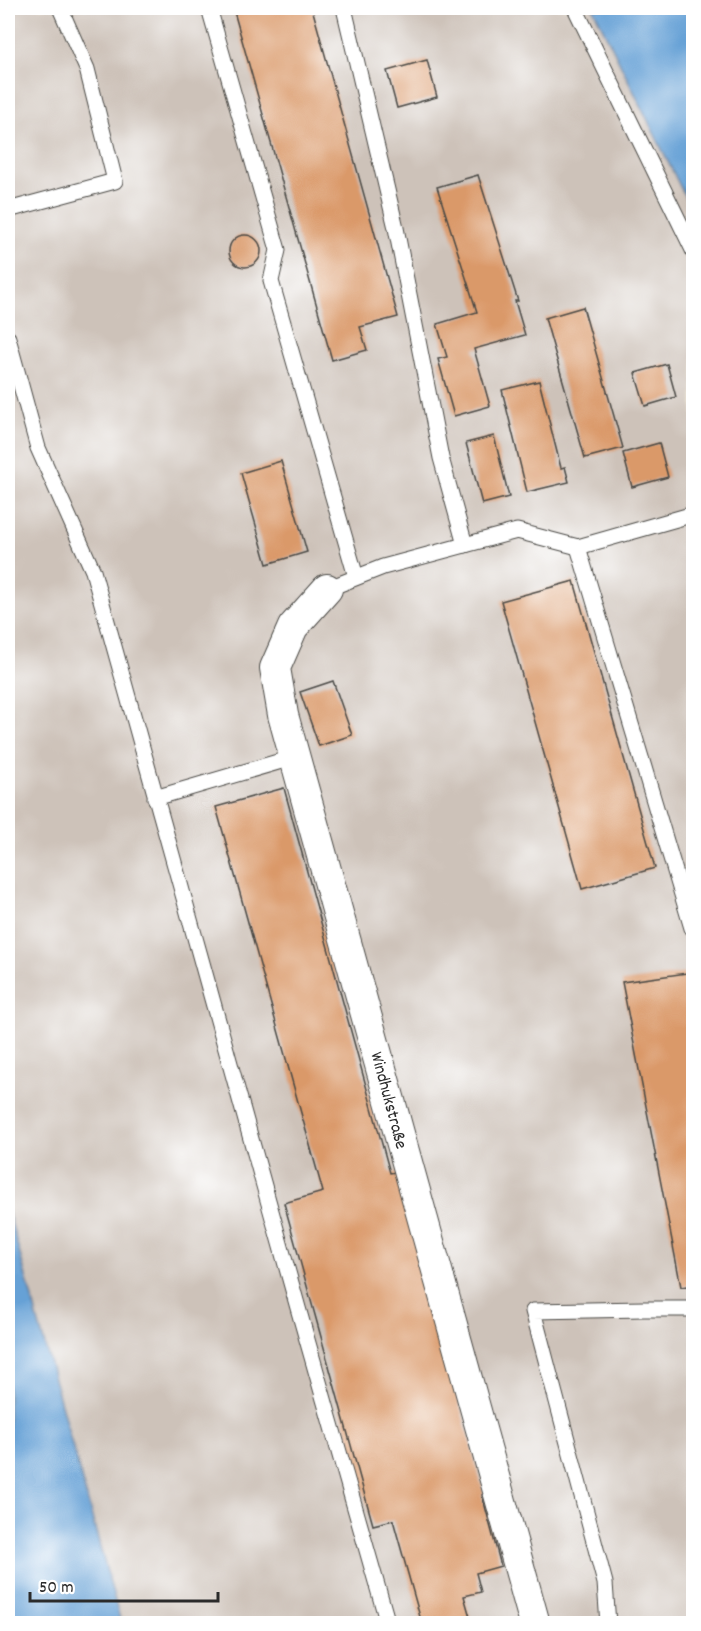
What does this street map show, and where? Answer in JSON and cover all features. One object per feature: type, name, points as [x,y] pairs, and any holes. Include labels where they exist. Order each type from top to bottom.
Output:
[{"type":"street","name":"Windhukstraße","points":[[327,589],[293,627],[275,668],[283,716],[535,1623]]},
{"type":"lane","points":[[8,210],[115,181],[87,69],[60,8]]},
{"type":"lane","points":[[209,8],[278,250],[271,281],[356,577]]},
{"type":"lane","points":[[345,8],[396,228],[441,459],[465,545]]},
{"type":"lane","points":[[575,8],[693,252]]},
{"type":"lane","points":[[8,338],[38,448],[93,571],[387,1623]]},
{"type":"lane","points":[[327,589],[383,567],[517,531],[578,547],[693,514]]},
{"type":"lane","points":[[578,547],[693,928]]},
{"type":"lane","points":[[155,798],[295,757]]},
{"type":"lane","points":[[608,1623],[605,1583],[533,1311],[693,1309]]},
{"type":"shaded area","points":[[8,8],[593,8],[693,213],[693,1623],[121,1623],[8,1211]]},
{"type":"water","points":[[593,8],[693,8],[693,213]]},
{"type":"water","points":[[8,1211],[121,1623],[8,1623]]},
{"type":"building","points":[[233,8],[312,8],[398,317],[360,327],[367,350],[332,360]]},
{"type":"building","points":[[427,60],[437,97],[397,108],[387,71]]},
{"type":"building","points":[[478,175],[518,301],[515,301],[525,335],[474,349],[490,406],[454,416],[438,359],[447,357],[437,324],[477,312],[437,187]]},
{"type":"building","points":[[245,235],[256,240],[261,251],[256,262],[245,267],[234,262],[229,251],[234,240]]},
{"type":"building","points":[[583,307],[623,448],[585,458],[545,318]]},
{"type":"building","points":[[667,364],[676,397],[645,406],[635,373]]},
{"type":"building","points":[[539,381],[561,468],[565,467],[569,482],[527,492],[502,390]]},
{"type":"building","points":[[494,436],[509,497],[482,504],[466,443]]},
{"type":"building","points":[[659,443],[668,477],[632,487],[623,453]]},
{"type":"building","points":[[281,461],[307,552],[267,564],[241,473]]},
{"type":"building","points":[[574,581],[655,868],[582,889],[501,601]]},
{"type":"building","points":[[333,681],[352,735],[319,746],[300,692]]},
{"type":"building","points":[[284,788],[390,1173],[396,1172],[484,1494],[482,1495],[501,1566],[476,1573],[481,1592],[464,1596],[472,1624],[422,1624],[393,1520],[373,1525],[284,1203],[323,1192],[216,807]]},
{"type":"building","points":[[694,972],[694,1285],[681,1287],[622,982]]}]
